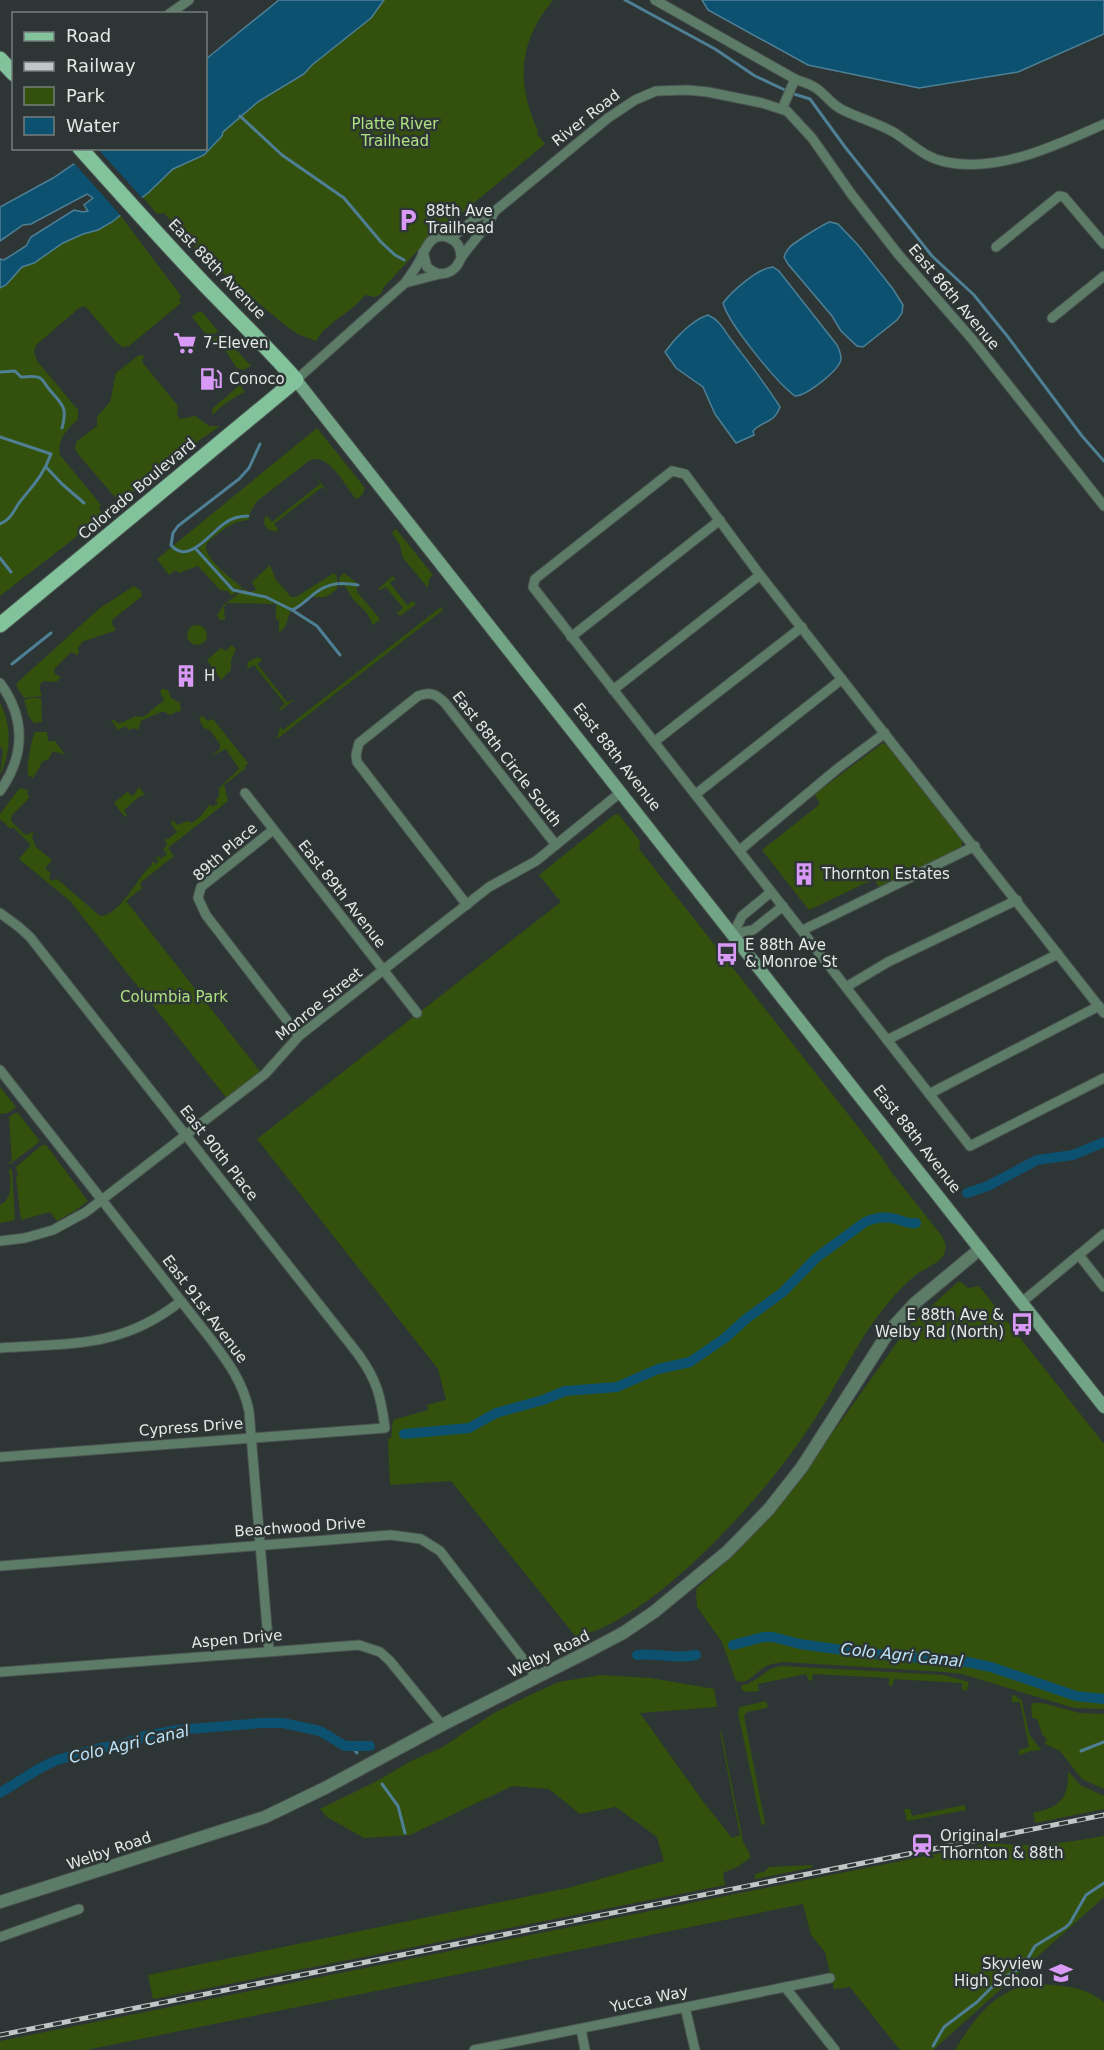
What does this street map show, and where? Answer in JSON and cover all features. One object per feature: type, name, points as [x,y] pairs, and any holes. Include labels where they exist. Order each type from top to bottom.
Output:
[{"type":"main road","points":[[0,59],[12,72]]},
{"type":"main road","name":"East 88th Avenue","points":[[82,150],[143,219],[257,336],[296,380],[1104,1407]]},
{"type":"main road","name":"Colorado Boulevard","points":[[0,625],[296,380]]},
{"type":"street","points":[[172,12],[189,0]]},
{"type":"street","points":[[655,0],[794,82],[815,87],[839,108],[895,134],[919,152],[945,162],[987,163],[1023,156],[1054,146],[1104,124]]},
{"type":"street","points":[[784,105],[794,82]]},
{"type":"street","name":"River Road","points":[[451,238],[479,216],[495,211],[608,118],[644,95],[666,89],[687,90],[784,105]]},
{"type":"street","name":"East 86th Avenue","points":[[784,105],[806,130],[878,229],[972,339],[1104,506]]},
{"type":"street","points":[[996,247],[1059,196],[1064,197],[1104,243]]},
{"type":"street","name":"River Road","points":[[461,258],[474,239],[488,225],[495,211]]},
{"type":"street","points":[[296,380],[405,283],[428,243],[445,236],[451,238],[459,246],[461,258],[454,270],[447,274],[405,283]]},
{"type":"street","points":[[423,252],[427,267],[440,274]]},
{"type":"street","points":[[1052,318],[1104,276]]},
{"type":"street","points":[[929,1094],[1101,1010],[975,846],[801,627],[685,474],[672,471],[535,579],[533,587],[740,850],[771,892],[802,930],[887,1040],[929,1094],[970,1146],[1104,1078]]},
{"type":"street","points":[[571,637],[720,520]]},
{"type":"street","points":[[613,690],[760,574]]},
{"type":"street","points":[[654,742],[801,627]]},
{"type":"street","points":[[696,794],[842,679]]},
{"type":"street","points":[[0,683],[14,705],[19,729],[16,757],[11,773],[0,791]]},
{"type":"street","name":"East 88th Circle South","points":[[467,904],[357,762],[359,743],[418,696],[425,693],[434,694],[445,703],[556,844]]},
{"type":"street","points":[[740,850],[837,769],[885,733]]},
{"type":"street","name":"Monroe Street","points":[[0,1241],[25,1238],[53,1230],[75,1220],[265,1074],[299,1036],[467,904],[489,887],[528,866],[621,792]]},
{"type":"street","name":"East 89th Avenue","points":[[245,793],[417,1013]]},
{"type":"street","name":"89th Place","points":[[273,830],[201,887],[198,898],[206,915],[299,1036]]},
{"type":"street","points":[[802,930],[975,846]]},
{"type":"street","points":[[733,934],[742,916],[771,892]]},
{"type":"street","points":[[846,987],[888,962],[1017,900]]},
{"type":"street","points":[[733,934],[753,930],[783,906]]},
{"type":"street","name":"East 90th Place","points":[[0,913],[30,937],[371,1372],[381,1399],[385,1428]]},
{"type":"street","points":[[887,1040],[1058,954]]},
{"type":"street","name":"East 91st Avenue","points":[[0,1070],[237,1376],[246,1398],[252,1437],[269,1651]]},
{"type":"street","points":[[1022,1302],[1104,1234]]},
{"type":"street","name":"Welby Road","points":[[0,1902],[57,1885],[100,1868],[265,1817],[614,1638],[654,1612],[741,1538],[769,1509],[802,1467],[890,1330],[915,1302],[980,1249]]},
{"type":"street","points":[[1078,1255],[1104,1287]]},
{"type":"street","points":[[0,1348],[86,1342],[116,1336],[152,1322],[181,1301]]},
{"type":"street","name":"Cypress Drive","points":[[0,1457],[385,1428]]},
{"type":"street","name":"Beachwood Drive","points":[[0,1566],[391,1535],[412,1537],[428,1541],[447,1558],[536,1676]]},
{"type":"street","name":"Aspen Drive","points":[[0,1672],[353,1644],[367,1647],[390,1661],[442,1725]]},
{"type":"street","points":[[0,1937],[79,1909]]},
{"type":"street","name":"Yucca Way","points":[[476,2050],[830,1978]]},
{"type":"street","points":[[785,1987],[834,2050]]},
{"type":"street","points":[[685,2007],[695,2050]]},
{"type":"street","points":[[580,2029],[585,2050]]},
{"type":"green space","name":"Platte River Trailhead","points":[[384,0],[553,0],[533,32],[524,63],[526,96],[537,134],[545,144],[421,247],[384,287],[381,294],[375,297],[365,295],[326,328],[316,341],[286,326],[205,258],[164,213],[157,214],[143,197],[173,169],[204,155],[223,132],[259,101],[304,74],[371,18]]},
{"type":"green space","points":[[120,215],[181,296],[179,300],[181,303],[129,346],[123,347],[117,343],[85,306],[79,308],[36,345],[34,352],[37,361],[78,410],[78,419],[61,439],[60,455],[101,505],[99,507],[103,516],[0,596],[0,288],[24,266],[60,245],[107,224]]},
{"type":"green space","points":[[202,312],[218,331],[209,338],[192,317]]},
{"type":"green space","points":[[221,333],[251,366],[243,370],[237,368],[225,350],[212,340]]},
{"type":"green space","points":[[139,355],[144,356],[142,362],[178,406],[177,416],[181,419],[195,416],[209,426],[220,426],[175,457],[126,498],[120,500],[114,496],[75,448],[77,441],[97,426],[97,417],[110,402],[116,373]]},
{"type":"green space","points":[[240,385],[245,392],[228,401],[214,414],[212,413],[213,408]]},
{"type":"green space","points":[[317,428],[365,488],[363,494],[355,498],[330,466],[324,461],[310,460],[256,502],[249,515],[226,522],[195,548],[227,586],[236,592],[231,596],[228,591],[220,590],[198,566],[179,573],[176,570],[169,575],[157,559]]},
{"type":"green space","points":[[316,477],[328,492],[322,487],[274,524],[278,529],[276,532],[268,529],[264,524],[265,517],[267,516],[272,522],[320,484]]},
{"type":"green space","points":[[239,517],[248,517],[249,520],[229,526],[209,540],[206,546],[214,563],[243,588],[236,591],[198,548],[223,525]]},
{"type":"green space","points":[[396,529],[433,575],[429,579],[428,588],[403,558],[400,545],[392,533]]},
{"type":"green space","points":[[270,565],[276,580],[291,597],[296,597],[334,573],[337,577],[337,589],[325,597],[310,597],[291,610],[285,627],[279,633],[276,604],[228,603],[224,607],[225,620],[220,620],[217,615],[225,604],[244,589],[250,592],[256,590],[252,582]]},
{"type":"green space","points":[[344,573],[356,582],[357,592],[380,619],[373,625],[367,613],[353,599],[344,585],[340,587],[339,578]]},
{"type":"green space","points":[[393,576],[395,579],[390,583],[407,605],[413,601],[416,604],[400,616],[397,613],[403,608],[386,587],[378,589]]},
{"type":"green space","points":[[134,586],[140,590],[142,596],[113,619],[112,624],[116,630],[82,642],[77,655],[71,652],[54,669],[55,674],[61,677],[56,682],[44,681],[40,684],[42,696],[24,698],[16,685],[20,680],[100,608]]},
{"type":"green space","points":[[441,607],[443,610],[277,739],[280,727],[283,730]]},
{"type":"green space","points":[[197,625],[204,628],[207,635],[204,642],[197,645],[190,642],[187,635],[190,628]]},
{"type":"green space","points":[[231,645],[236,649],[231,660],[231,670],[221,680],[207,660],[221,648],[227,651]]},
{"type":"green space","points":[[258,657],[262,660],[257,664],[287,702],[295,699],[280,711],[279,709],[285,704],[254,665],[247,669],[248,662]]},
{"type":"green space","points":[[162,689],[168,690],[171,698],[180,703],[181,712],[170,715],[161,712],[141,721],[138,730],[133,728],[129,730],[126,726],[118,730],[111,720],[119,724],[136,716],[143,717],[163,702],[164,699],[160,692]]},
{"type":"green space","points":[[41,698],[42,722],[34,723],[29,717],[24,700]]},
{"type":"green space","points":[[0,703],[7,720],[9,739],[0,775],[3,751],[0,745]]},
{"type":"green space","name":"Columbia Park","points":[[202,716],[208,721],[213,719],[248,763],[246,768],[224,785],[228,801],[168,848],[174,856],[140,883],[142,888],[126,901],[263,1075],[229,1101],[70,901],[19,859],[31,845],[13,827],[11,829],[0,819],[0,814],[19,789],[29,791],[27,794],[30,797],[12,815],[11,821],[25,835],[34,832],[32,837],[36,847],[52,860],[45,868],[51,873],[49,878],[52,881],[57,879],[100,916],[108,914],[122,903],[152,865],[152,861],[156,864],[159,861],[156,858],[158,856],[161,859],[167,854],[163,849],[167,845],[165,839],[177,832],[171,824],[172,820],[178,825],[187,821],[192,823],[210,804],[212,807],[218,804],[216,800],[219,796],[219,788],[239,769],[226,749],[211,756],[220,749],[220,744],[210,730],[204,728],[199,719]]},
{"type":"green space","points":[[35,732],[47,732],[48,741],[55,741],[65,755],[53,751],[48,760],[43,761],[33,778],[28,775],[28,766]]},
{"type":"green space","points":[[883,743],[887,745],[962,840],[962,847],[880,888],[874,879],[809,910],[762,850],[820,804],[816,793]]},
{"type":"green space","points":[[139,787],[145,795],[140,796],[124,810],[127,815],[125,817],[114,803],[127,792],[133,796]]},
{"type":"green space","points":[[618,814],[640,841],[639,849],[881,1156],[941,1235],[946,1247],[941,1259],[910,1280],[882,1311],[864,1336],[800,1441],[781,1467],[730,1526],[669,1584],[637,1608],[606,1626],[576,1637],[451,1481],[390,1485],[388,1439],[391,1438],[393,1420],[428,1410],[427,1405],[446,1400],[438,1369],[257,1139],[561,902],[539,875]]},
{"type":"green space","points":[[0,1087],[16,1107],[8,1113],[0,1114]]},
{"type":"green space","points":[[18,1113],[39,1140],[10,1164],[7,1162],[12,1162],[9,1117]]},
{"type":"green space","points":[[42,1145],[46,1145],[88,1201],[57,1221],[50,1212],[21,1220],[16,1167]]},
{"type":"green space","points":[[9,1169],[12,1169],[15,1220],[0,1223],[0,1205],[10,1194]]},
{"type":"green space","points":[[959,1281],[968,1288],[979,1286],[1104,1444],[1104,1709],[1074,1708],[962,1674],[944,1672],[784,1662],[767,1666],[745,1681],[736,1681],[722,1642],[697,1607],[697,1588],[744,1545],[794,1487],[908,1327]]},
{"type":"green space","points":[[782,1666],[944,1675],[969,1682],[965,1691],[962,1689],[962,1683],[894,1679],[892,1686],[889,1685],[889,1678],[813,1674],[812,1680],[809,1681],[806,1674],[758,1684],[759,1691],[747,1692],[741,1689],[742,1685]]},
{"type":"green space","points":[[600,1675],[651,1678],[714,1689],[717,1707],[640,1713],[732,1838],[740,1835],[721,1730],[743,1841],[751,1857],[739,1866],[723,1873],[725,1885],[153,1999],[148,1975],[568,1888],[664,1861],[657,1837],[616,1807],[580,1814],[549,1789],[512,1786],[410,1835],[364,1838],[327,1817],[320,1809],[377,1781],[411,1761],[441,1748],[494,1713],[534,1693],[559,1682]]},
{"type":"green space","points":[[1013,1694],[1022,1701],[1029,1734],[1041,1750],[1020,1755],[1019,1753],[1019,1750],[1029,1747],[1020,1702],[1011,1702]]},
{"type":"green space","points":[[766,1701],[768,1707],[747,1712],[744,1716],[765,1823],[762,1826],[738,1713],[740,1707]]},
{"type":"green space","points":[[1033,1703],[1042,1703],[1080,1713],[1104,1714],[1104,1789],[1082,1779],[1060,1751],[1045,1744],[1047,1739],[1042,1734],[1037,1719],[1032,1718]]},
{"type":"green space","points":[[1068,1771],[1080,1785],[1104,1796],[1104,1809],[1035,1823],[1033,1813],[1050,1808],[1061,1800],[1067,1789]]},
{"type":"green space","points":[[964,1805],[966,1810],[907,1821],[904,1809],[910,1809],[912,1816]]},
{"type":"green space","points":[[1104,1836],[1104,1897],[933,2050],[900,2050],[850,1987],[834,1989],[825,1952],[811,1935],[803,1904],[86,2050],[0,2050],[0,2041],[991,1843],[1048,1844]]},
{"type":"green space","points":[[814,1865],[810,1868],[755,1879],[755,1874],[764,1872],[769,1867]]},
{"type":"green space","points":[[1032,1984],[1079,1989],[1104,2002],[1104,2050],[955,2050],[977,2017],[986,2008],[1006,1993]]},
{"type":"water","points":[[279,0],[384,0],[371,18],[304,74],[259,101],[223,132],[204,155],[173,169],[112,222],[98,230],[63,243],[34,263],[22,267],[6,285],[0,288],[0,259],[4,260],[26,246],[31,237],[74,210],[88,211],[84,205],[93,198],[87,194],[31,224],[23,225],[0,241],[0,207],[53,178],[95,150],[207,150],[207,58]]},
{"type":"water","points":[[702,0],[1104,0],[1104,34],[1018,72],[919,88],[808,65],[708,10]]},
{"type":"water","points":[[830,222],[838,224],[858,245],[903,305],[902,313],[897,320],[863,347],[857,346],[841,331],[832,316],[784,257],[792,245]]},
{"type":"water","points":[[773,267],[779,271],[837,345],[841,355],[839,364],[829,376],[807,392],[795,396],[754,352],[734,324],[723,303],[732,292],[753,276]]},
{"type":"water","points":[[708,315],[722,327],[780,407],[774,417],[753,431],[754,435],[736,443],[715,414],[703,387],[676,368],[665,352],[684,330]]},
{"type":"pier","points":[[88,150],[99,150],[144,200],[122,217],[73,162]]},
{"type":"waterway","points":[[625,0],[715,49],[755,76],[785,90]]},
{"type":"waterway","points":[[794,94],[810,99],[845,147],[932,256],[974,295],[1082,436],[1104,461]]},
{"type":"waterway","points":[[240,116],[282,155],[344,198],[381,242],[404,260]]},
{"type":"waterway","points":[[0,372],[15,371],[21,377],[42,379],[63,406],[62,428]]},
{"type":"waterway","points":[[0,437],[51,454],[37,480],[9,518],[0,524]]},
{"type":"waterway","points":[[248,516],[228,521],[192,550],[185,552],[171,545],[173,533],[178,526],[239,479],[249,468],[260,444]]},
{"type":"waterway","points":[[46,467],[84,503]]},
{"type":"waterway","points":[[196,549],[233,590],[266,597],[292,610],[325,587],[344,583],[358,585]]},
{"type":"waterway","points":[[0,558],[11,572]]},
{"type":"waterway","points":[[292,610],[317,626],[340,655]]},
{"type":"waterway","points":[[12,664],[51,633]]},
{"type":"waterway","points":[[967,1193],[988,1186],[1037,1160],[1073,1155],[1104,1142]]},
{"type":"waterway","points":[[404,1434],[469,1428],[496,1413],[543,1400],[565,1391],[617,1387],[658,1369],[690,1362],[725,1338],[746,1319],[783,1292],[816,1258],[865,1222],[888,1218],[916,1223]]},
{"type":"waterway","name":"Colo Agri Canal","points":[[733,1645],[763,1637],[773,1637],[800,1644],[864,1653],[967,1662],[991,1667],[1076,1696],[1104,1699]]},
{"type":"waterway","name":"Colo Agri Canal","points":[[637,1655],[680,1657],[696,1655]]},
{"type":"waterway","name":"Colo Agri Canal","points":[[0,1793],[57,1760],[100,1748],[122,1745],[145,1736],[178,1730],[283,1723],[320,1731],[345,1746],[370,1746]]},
{"type":"waterway","points":[[1081,1751],[1104,1742]]},
{"type":"waterway","points":[[352,1747],[357,1753]]},
{"type":"waterway","points":[[382,1784],[398,1806],[405,1833]]},
{"type":"waterway","points":[[933,2046],[944,2027],[977,2002],[999,1980],[1023,1967],[1035,1946],[1066,1927],[1086,1895],[1104,1883]]},
{"type":"railway","points":[[0,2035],[1104,1815]]},
{"type":"place","name":"88th Ave Trailhead","points":[[408,220]]},
{"type":"place","name":"7-Eleven","points":[[185,343]]},
{"type":"place","name":"Conoco","points":[[211,379]]},
{"type":"place","name":"H","points":[[186,676]]},
{"type":"place","name":"Thornton Estates","points":[[804,874]]},
{"type":"place","name":"E 88th Ave & Monroe St","points":[[727,954]]},
{"type":"place","name":"E 88th Ave & Welby Rd (North)","points":[[1022,1324]]},
{"type":"place","name":"Original Thornton & 88th","points":[[922,1845]]},
{"type":"place","name":"Skyview High School","points":[[1061,1973]]}]
